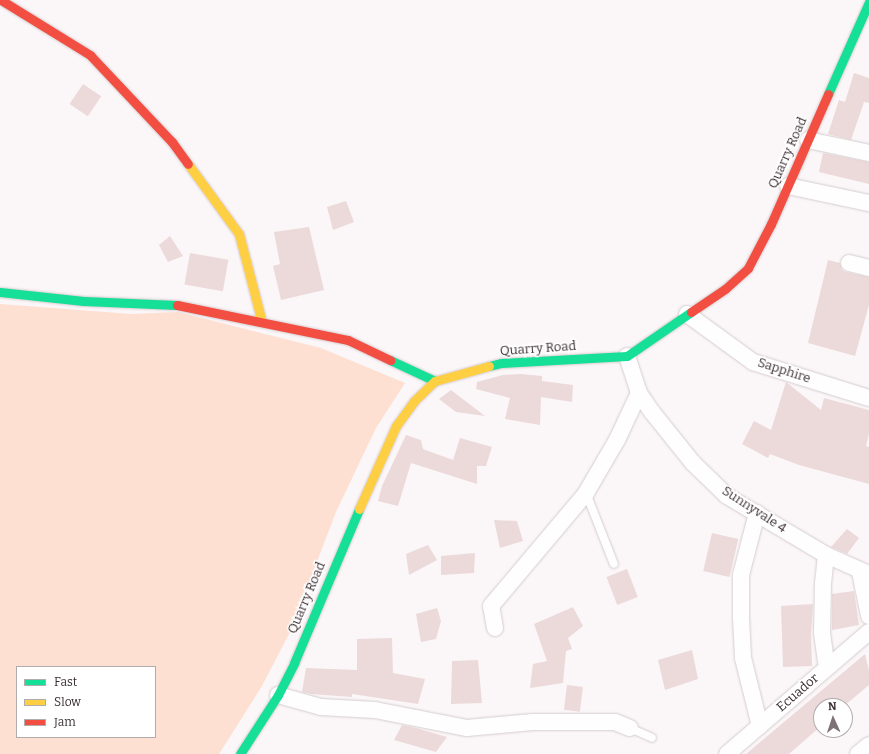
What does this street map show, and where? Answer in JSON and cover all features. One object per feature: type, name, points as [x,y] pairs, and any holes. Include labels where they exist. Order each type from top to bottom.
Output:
[{"type":"street","points":[[1,0],[90,55],[172,142],[239,234],[262,322]]},
{"type":"street","name":"Quarry Road","points":[[240,754],[278,695],[294,663],[364,496],[396,426],[414,401],[435,381],[501,363],[627,356],[725,289],[748,268],[788,186],[869,2]]},
{"type":"street","points":[[808,140],[869,153]]},
{"type":"street","points":[[788,186],[869,203]]},
{"type":"street","points":[[849,262],[869,268]]},
{"type":"street","points":[[0,292],[84,301],[172,304],[262,322],[348,340],[435,381]]},
{"type":"street","name":"Sapphire","points":[[687,314],[753,362],[869,398]]},
{"type":"street","name":"Sunnyvale 4","points":[[627,356],[639,393],[693,463],[727,496],[826,555],[865,573]]},
{"type":"street","points":[[495,628],[491,606],[586,493],[617,440],[639,393]]},
{"type":"street","points":[[756,513],[740,575],[743,658],[760,726]]},
{"type":"street","points":[[826,555],[823,583],[822,633],[828,668]]},
{"type":"street","points":[[865,573],[869,616]]},
{"type":"street","name":"Ecuador","points":[[727,754],[869,632]]},
{"type":"street","points":[[278,695],[321,707],[375,710],[467,728],[533,722],[615,722],[630,728]]},
{"type":"street","points":[[858,754],[869,746]]},
{"type":"lane","points":[[586,493],[614,564]]},
{"type":"lane","points":[[630,728],[652,738]]},
{"type":"shaded area","points":[[0,304],[131,314],[178,312],[321,348],[405,383],[376,428],[336,512],[290,632],[262,686],[219,754],[0,754]]},
{"type":"building","points":[[854,73],[869,78],[869,103],[864,102],[851,140],[828,134],[839,100],[845,102]]},
{"type":"building","points":[[83,84],[101,96],[88,116],[70,104]]},
{"type":"building","points":[[823,153],[869,162],[869,184],[819,172]]},
{"type":"building","points":[[346,201],[354,222],[333,230],[327,207]]},
{"type":"building","points":[[309,227],[324,290],[281,300],[273,266],[280,264],[274,232]]},
{"type":"building","points":[[170,236],[183,256],[168,262],[159,245]]},
{"type":"building","points":[[190,253],[228,260],[223,291],[184,285]]},
{"type":"building","points":[[828,260],[840,263],[842,270],[846,272],[869,277],[869,305],[855,356],[808,343]]},
{"type":"building","points":[[520,374],[542,376],[542,381],[573,385],[572,402],[541,397],[540,425],[505,419],[510,398],[476,389],[477,382],[503,375]]},
{"type":"building","points":[[786,382],[821,410],[824,398],[869,410],[869,433],[866,446],[869,447],[869,484],[799,465],[770,454],[768,458],[742,444],[754,421],[771,430]]},
{"type":"building","points":[[451,390],[485,416],[456,412],[439,399]]},
{"type":"building","points":[[406,435],[421,440],[423,449],[453,460],[460,438],[492,447],[486,466],[477,466],[477,484],[411,463],[398,506],[378,501],[382,486]]},
{"type":"building","points":[[494,520],[517,521],[523,541],[500,548]]},
{"type":"building","points":[[847,529],[859,538],[847,554],[831,547]]},
{"type":"building","points":[[712,533],[738,539],[730,577],[703,571]]},
{"type":"building","points":[[428,545],[437,560],[409,575],[406,554]]},
{"type":"building","points":[[475,553],[474,573],[441,575],[441,556]]},
{"type":"building","points":[[627,569],[638,597],[617,605],[606,577]]},
{"type":"building","points":[[854,591],[859,625],[832,630],[832,594]]},
{"type":"building","points":[[813,604],[811,634],[812,666],[783,667],[781,606]]},
{"type":"building","points":[[573,607],[583,626],[568,638],[572,649],[566,651],[563,683],[530,688],[533,664],[547,661],[534,624]]},
{"type":"building","points":[[437,608],[441,621],[436,639],[421,642],[416,614]]},
{"type":"building","points":[[392,638],[393,673],[425,679],[418,704],[352,694],[352,697],[302,692],[306,668],[357,670],[357,639]]},
{"type":"building","points":[[692,650],[698,679],[665,690],[658,660]]},
{"type":"building","points":[[865,654],[869,671],[869,685],[853,698],[813,698],[813,733],[789,754],[746,754]]},
{"type":"building","points":[[478,660],[482,703],[451,704],[452,661]]},
{"type":"building","points":[[567,685],[583,687],[580,712],[564,710]]},
{"type":"building","points":[[402,725],[447,737],[436,752],[394,740]]},
{"type":"traffic: fast","points":[[828,94],[869,2]]},
{"type":"traffic: fast","points":[[0,292],[84,301],[177,305]]},
{"type":"traffic: fast","points":[[489,366],[501,363],[627,356],[691,312]]},
{"type":"traffic: fast","points":[[390,360],[435,381]]},
{"type":"traffic: fast","points":[[240,754],[278,695],[294,663],[359,509]]},
{"type":"traffic: slow","points":[[188,164],[239,234],[262,322]]},
{"type":"traffic: slow","points":[[359,509],[396,426],[414,401],[435,381],[489,366]]},
{"type":"traffic: jam","points":[[1,0],[90,55],[172,142],[188,164]]},
{"type":"traffic: jam","points":[[691,312],[725,289],[748,268],[771,224],[828,94]]},
{"type":"traffic: jam","points":[[177,305],[348,340],[390,360]]}]
